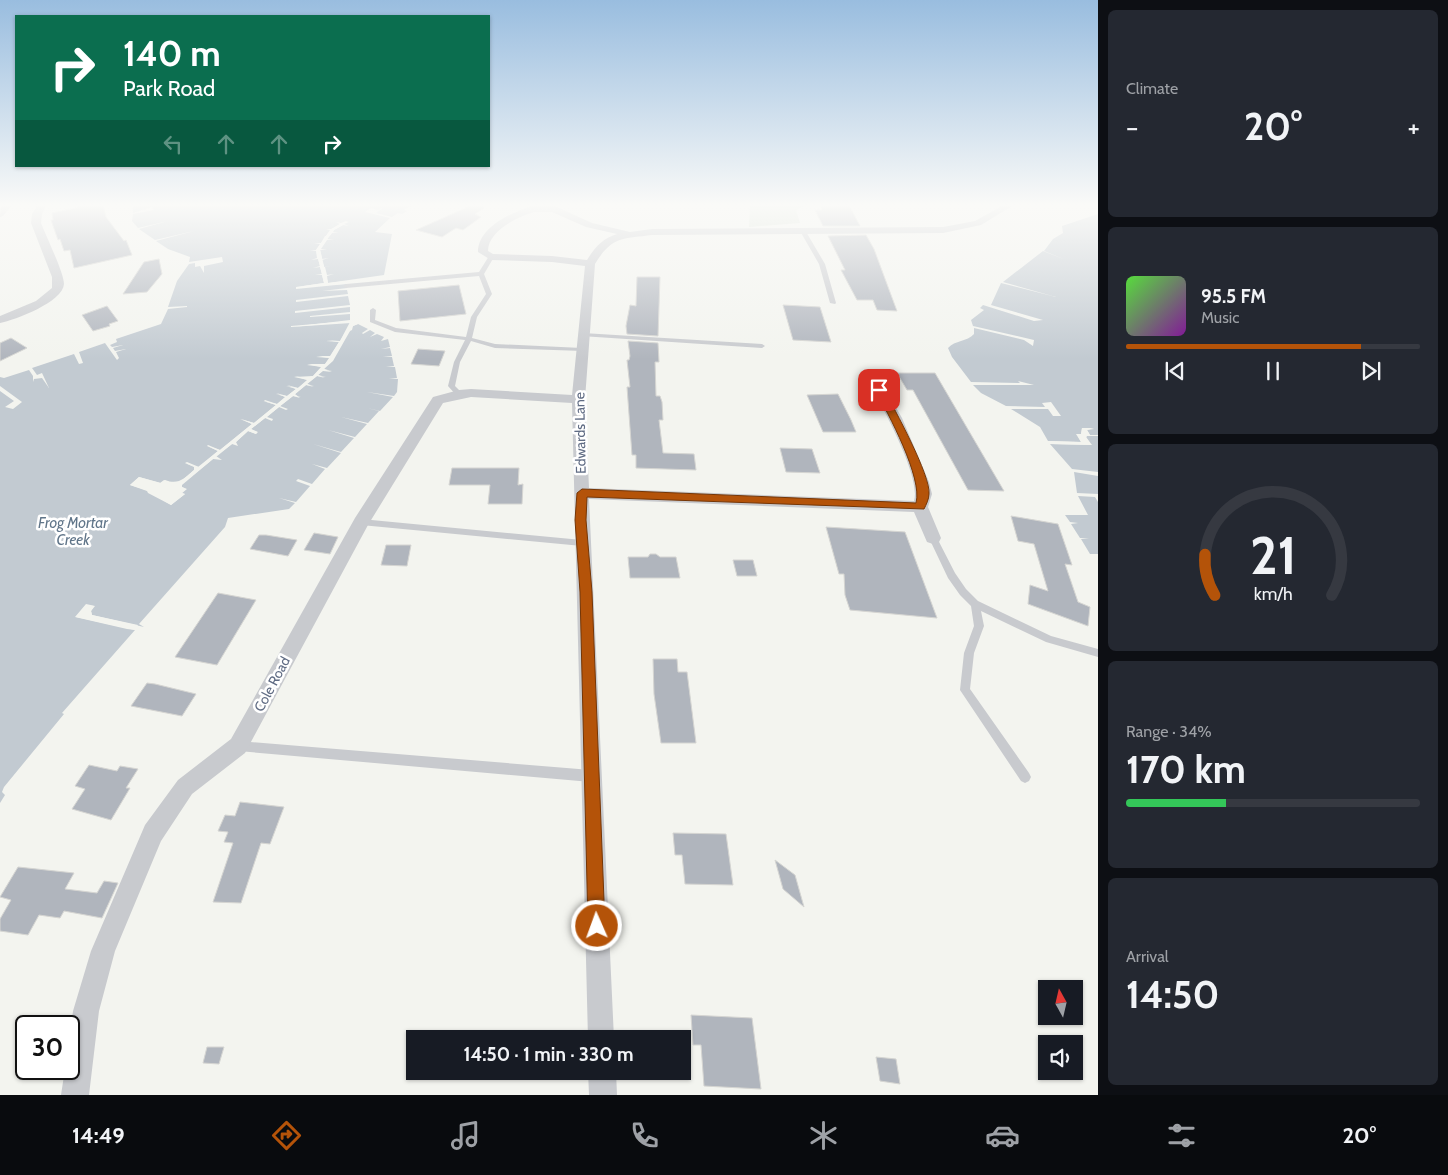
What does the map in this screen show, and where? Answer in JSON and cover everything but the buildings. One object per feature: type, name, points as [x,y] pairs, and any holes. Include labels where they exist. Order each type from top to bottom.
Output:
[{"type":"street","points":[[0,320],[44,300],[57,290],[59,284],[58,277],[50,257]]},
{"type":"street","points":[[493,257],[590,264],[595,257]]},
{"type":"street","name":"Edwards Lane","points":[[590,264],[578,399],[601,1030]]},
{"type":"street","points":[[871,375],[895,418],[922,482],[924,494],[920,507],[933,538]]},
{"type":"street","name":"Cole Road","points":[[75,1095],[86,1011],[103,951],[153,833],[185,787],[238,746],[361,522],[438,400],[459,394],[495,393],[578,399]]},
{"type":"street","points":[[582,493],[920,507]]},
{"type":"street","points":[[602,1080],[603,1095]]},
{"type":"lane","points":[[481,274],[491,257]]},
{"type":"lane","points":[[818,257],[822,264],[834,303]]},
{"type":"lane","points":[[346,286],[481,274]]},
{"type":"lane","points":[[459,394],[451,386],[458,362],[469,339],[474,317],[489,294],[481,274]]},
{"type":"lane","points":[[372,310],[372,321],[396,330],[469,339],[495,346],[582,342],[762,346]]},
{"type":"lane","points":[[361,522],[582,543]]},
{"type":"lane","points":[[933,538],[950,575],[975,604],[1049,639],[1098,653]]},
{"type":"lane","points":[[975,604],[979,626],[969,653],[965,690],[1024,777]]},
{"type":"lane","points":[[238,746],[591,776]]},
{"type":"water","name":"Frog Mortar Creek","points":[[190,257],[221,257],[189,262]]},
{"type":"water","name":"Frog Mortar Creek","points":[[222,257],[318,257],[324,283],[297,287],[346,284],[347,288],[322,291],[347,290],[348,294],[296,300],[296,302],[348,296],[350,305],[295,311],[295,313],[350,307],[350,312],[310,317],[350,314],[350,320],[291,327],[350,322],[340,341],[326,341],[339,342],[330,357],[316,357],[330,358],[325,364],[307,365],[322,367],[313,376],[294,377],[308,380],[298,388],[287,385],[296,389],[287,396],[276,394],[286,397],[277,404],[265,400],[276,405],[254,423],[241,419],[252,424],[220,450],[208,446],[218,451],[198,467],[185,463],[195,467],[184,478],[174,482],[165,480],[161,483],[139,477],[130,485],[147,491],[171,505],[185,494],[182,493],[186,489],[182,485],[213,459],[221,460],[216,457],[232,444],[236,444],[248,431],[256,434],[257,432],[251,429],[293,396],[301,397],[294,395],[306,385],[314,387],[307,384],[317,376],[325,378],[318,375],[323,370],[332,371],[324,369],[353,326],[358,324],[368,329],[363,334],[370,330],[375,333],[370,337],[377,334],[384,337],[381,341],[388,339],[390,347],[381,349],[390,348],[392,356],[383,357],[392,357],[394,366],[386,367],[395,367],[397,378],[389,379],[398,379],[397,392],[394,396],[367,392],[393,397],[380,411],[367,408],[379,411],[368,423],[341,417],[367,424],[355,437],[328,430],[354,438],[341,452],[313,444],[341,453],[327,468],[312,464],[325,469],[312,484],[298,479],[296,481],[310,486],[296,502],[279,498],[295,503],[289,509],[228,518],[225,527],[139,624],[144,627],[92,615],[91,611],[94,606],[86,605],[76,617],[135,630],[62,713],[64,714],[4,787],[2,792],[5,795],[0,803],[0,391],[14,401],[5,407],[13,409],[22,402],[0,386],[0,377],[4,378],[29,370],[33,376],[33,382],[34,379],[42,378],[49,388],[42,373],[37,375],[32,368],[74,354],[79,364],[83,363],[79,352],[105,343],[117,360],[119,358],[116,352],[126,349],[115,351],[113,348],[123,345],[112,347],[110,345],[117,342],[116,339],[161,324],[168,309],[187,307],[168,307],[177,281],[189,264],[195,263],[195,267],[200,266],[204,273],[204,266],[223,262]]},
{"type":"water","name":"Frog Mortar Creek","points":[[322,257],[387,257],[384,275],[328,283]]},
{"type":"water","points":[[1035,257],[1059,257],[1066,260],[1059,257],[1098,257],[1098,435],[1090,435],[1087,430],[1094,429],[1082,428],[1081,435],[1077,434],[1081,442],[1048,441],[1040,427],[1011,409],[1048,409],[1053,416],[1061,416],[1051,402],[1042,403],[1045,407],[1006,406],[981,393],[973,385],[1034,385],[1018,381],[1020,383],[971,382],[952,357],[948,348],[971,337],[974,334],[974,328],[1024,340],[1033,346],[1034,340],[973,326],[971,320],[984,310],[980,308],[983,305],[1034,321],[1043,320],[991,305],[1001,283],[1056,297],[1003,282]]},
{"type":"water","points":[[1087,436],[1098,436],[1098,472],[1072,469],[1050,444],[1091,445]]},
{"type":"water","points":[[1074,472],[1098,476],[1098,494],[1077,493]]},
{"type":"water","points":[[1078,496],[1095,497],[1098,502],[1098,554],[1090,554],[1081,539],[1089,538],[1080,538],[1071,524],[1078,523],[1070,522],[1065,515],[1088,515]]},
{"type":"pier","points":[[317,258],[329,258],[322,260],[324,267],[331,266],[325,267],[327,275],[334,274],[327,276],[328,283],[345,281],[346,284],[296,289],[296,287],[324,283],[322,275],[315,275],[322,274],[320,267],[313,268],[320,266],[318,259],[311,260]]},
{"type":"pier","points":[[350,321],[358,324],[353,326],[333,361],[324,369],[332,372],[323,371],[318,375],[326,377],[317,376],[307,384],[314,386],[306,385],[295,394],[300,398],[293,396],[280,406],[288,409],[279,407],[267,417],[273,419],[272,421],[265,418],[251,429],[258,432],[256,434],[248,431],[236,442],[238,446],[232,444],[216,456],[222,460],[213,459],[182,484],[182,487],[187,489],[182,493],[185,494],[171,505],[146,490],[130,485],[139,477],[160,483],[164,480],[174,484],[180,482],[194,470],[194,467],[185,463],[187,462],[199,467],[218,451],[208,445],[220,450],[252,424],[240,419],[254,423],[276,405],[263,401],[277,404],[285,397],[276,393],[287,396],[296,389],[286,386],[298,388],[307,380],[294,376],[306,378],[313,376],[321,367],[307,364],[325,364],[329,358],[316,356],[330,356],[339,342],[326,340],[340,341],[351,323],[291,326]],"holes":[[[139,480],[160,486],[165,483],[174,486],[179,485],[182,490],[180,495],[171,502],[148,488],[135,484]]]},
{"type":"pier","points":[[1082,428],[1094,428],[1087,430],[1090,435],[1098,436],[1086,437],[1092,445],[1050,444],[1048,441],[1081,442],[1076,434],[1081,434]]},
{"type":"pier","points":[[86,604],[95,606],[91,611],[92,615],[138,625],[135,630],[127,629],[75,617]]},
{"type":"route","points":[[597,926],[586,592],[581,520],[582,493],[920,507],[924,494],[922,482],[895,418],[879,390]]}]
